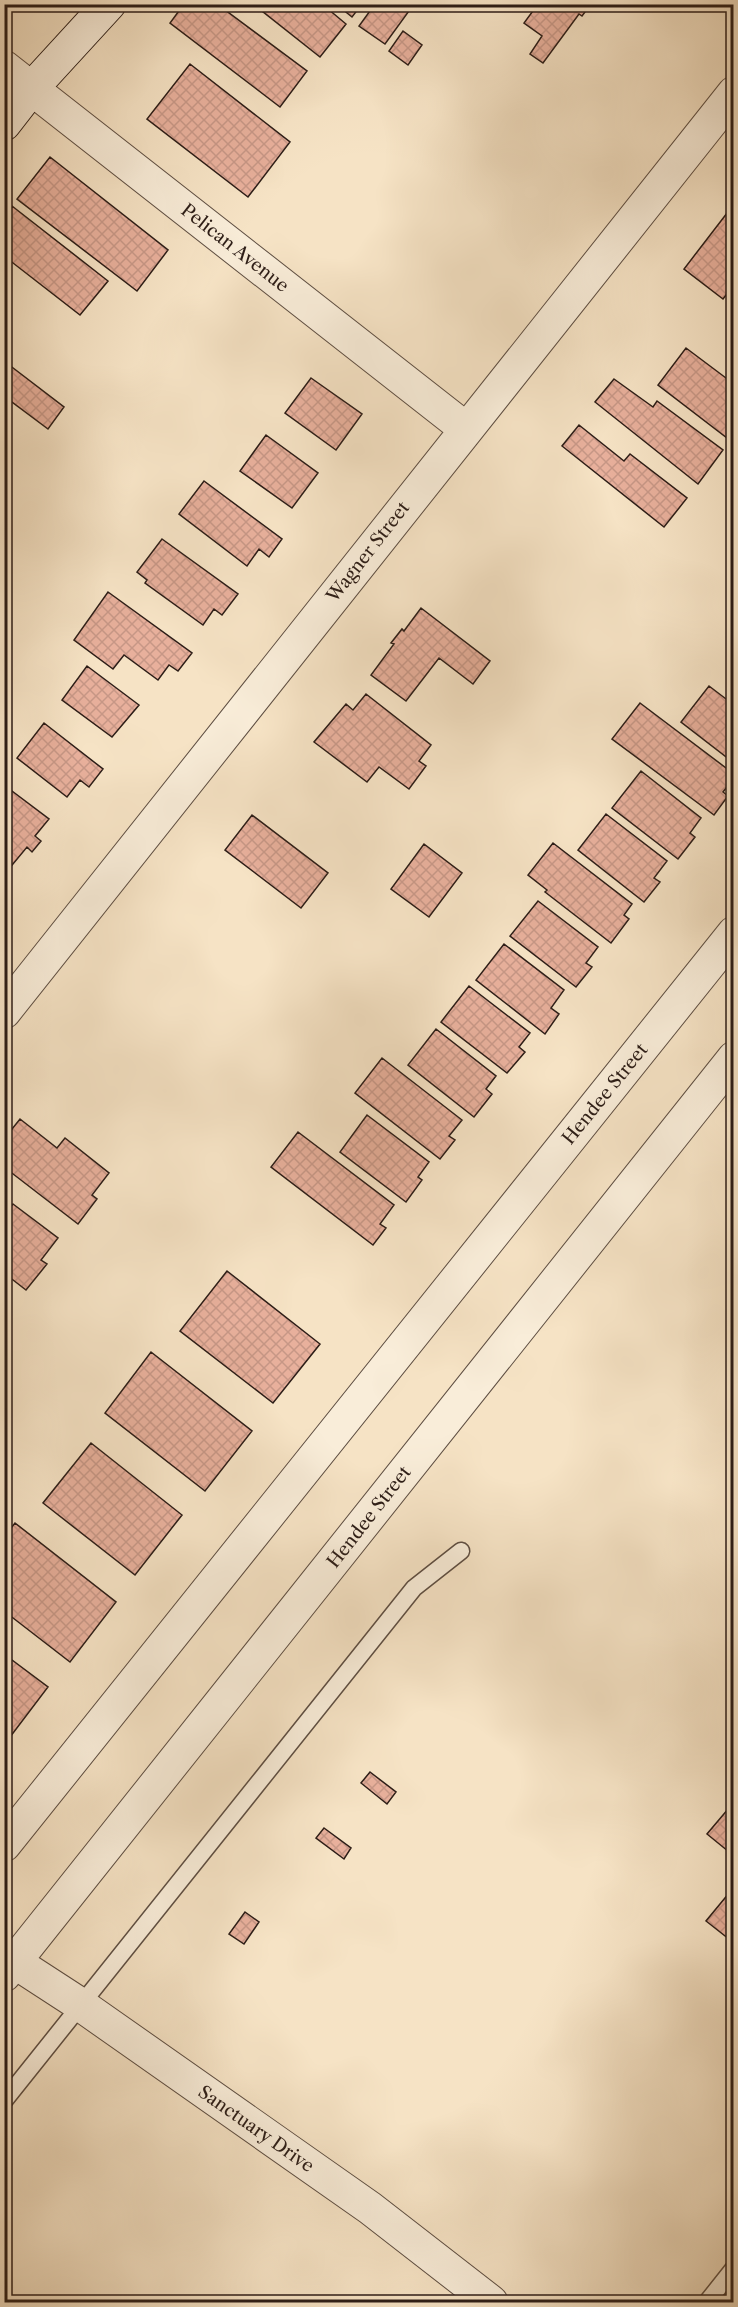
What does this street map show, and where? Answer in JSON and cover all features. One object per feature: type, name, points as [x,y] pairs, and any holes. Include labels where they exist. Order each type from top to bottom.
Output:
[{"type":"street","points":[[4,124],[32,88],[109,4]]},
{"type":"street","name":"Pelican Avenue","points":[[4,67],[466,429]]},
{"type":"street","name":"Wagner Street","points":[[4,1012],[734,93]]},
{"type":"street","name":"Hendee Street","points":[[4,1845],[734,933]]},
{"type":"street","name":"Hendee Street","points":[[8,1964],[734,1058]]},
{"type":"street","name":"Sanctuary Drive","points":[[8,1964],[81,2005],[370,2208],[490,2302]]},
{"type":"lane","points":[[4,2101],[414,1588],[460,1551]]},
{"type":"lane","points":[[707,2302],[734,2268]]},
{"type":"building","points":[[184,4],[217,4],[307,71],[280,107],[170,23]]},
{"type":"building","points":[[253,4],[322,4],[346,24],[320,57]]},
{"type":"building","points":[[336,4],[362,4],[352,17]]},
{"type":"building","points":[[375,4],[400,4],[409,11],[385,44],[359,26]]},
{"type":"building","points":[[538,4],[591,4],[582,16],[579,14],[543,63],[530,54],[542,36],[524,23]]},
{"type":"building","points":[[403,31],[422,45],[408,65],[389,51]]},
{"type":"building","points":[[190,64],[290,142],[248,197],[147,119]]},
{"type":"building","points":[[50,157],[168,250],[137,291],[17,199]]},
{"type":"building","points":[[734,204],[734,285],[723,299],[684,269]]},
{"type":"building","points":[[12,206],[108,281],[80,315],[4,256],[4,216]]},
{"type":"building","points":[[686,348],[734,384],[734,430],[727,438],[658,385]]},
{"type":"building","points":[[4,361],[64,407],[48,429],[4,396]]},
{"type":"building","points":[[311,378],[362,414],[336,450],[285,413]]},
{"type":"building","points":[[614,379],[653,407],[657,401],[723,450],[698,484],[595,402]]},
{"type":"building","points":[[579,425],[624,461],[630,454],[687,498],[664,527],[562,446]]},
{"type":"building","points":[[266,435],[318,473],[292,508],[240,471]]},
{"type":"building","points":[[204,481],[282,539],[269,557],[259,549],[247,566],[179,514]]},
{"type":"building","points":[[162,539],[238,594],[222,615],[214,609],[203,625],[145,583],[147,580],[137,572]]},
{"type":"building","points":[[108,592],[192,653],[178,671],[169,665],[158,680],[124,655],[113,669],[74,640]]},
{"type":"building","points":[[421,608],[490,661],[473,684],[439,658],[406,701],[371,675],[394,644],[391,643],[402,629],[404,631]]},
{"type":"building","points":[[87,666],[139,705],[112,737],[62,700]]},
{"type":"building","points":[[709,686],[734,705],[734,763],[681,722]]},
{"type":"building","points":[[366,694],[431,745],[419,761],[426,766],[409,789],[379,767],[367,782],[314,742],[346,704],[353,710]]},
{"type":"building","points":[[640,703],[734,774],[734,778],[723,792],[728,796],[714,815],[612,739]]},
{"type":"building","points":[[44,723],[103,769],[89,787],[80,780],[67,797],[17,758]]},
{"type":"building","points":[[641,771],[701,818],[690,833],[695,837],[678,859],[612,808]]},
{"type":"building","points":[[4,785],[49,819],[35,836],[41,841],[32,852],[27,847],[8,870],[4,867]]},
{"type":"building","points":[[606,814],[667,861],[654,878],[660,882],[644,902],[578,850]]},
{"type":"building","points":[[252,815],[328,873],[301,908],[225,850]]},
{"type":"building","points":[[553,843],[632,904],[624,915],[629,919],[611,943],[545,892],[547,890],[528,875]]},
{"type":"building","points":[[424,844],[462,873],[429,917],[391,889]]},
{"type":"building","points":[[538,901],[598,947],[586,963],[592,967],[576,987],[510,936]]},
{"type":"building","points":[[504,944],[564,990],[551,1008],[559,1014],[545,1034],[476,980]]},
{"type":"building","points":[[469,986],[530,1033],[519,1047],[525,1052],[507,1073],[441,1022]]},
{"type":"building","points":[[436,1029],[496,1076],[486,1089],[492,1094],[474,1117],[408,1065]]},
{"type":"building","points":[[382,1058],[462,1120],[449,1136],[455,1140],[440,1159],[355,1093]]},
{"type":"building","points":[[367,1115],[429,1162],[418,1177],[422,1180],[406,1202],[340,1152]]},
{"type":"building","points":[[20,1119],[57,1148],[65,1138],[109,1173],[92,1195],[97,1199],[78,1224],[4,1167],[4,1139]]},
{"type":"building","points":[[298,1132],[394,1205],[380,1224],[386,1228],[373,1245],[271,1167]]},
{"type":"building","points":[[13,1204],[58,1238],[41,1260],[47,1264],[26,1290],[4,1273],[4,1214]]},
{"type":"building","points":[[227,1271],[320,1344],[273,1403],[180,1331]]},
{"type":"building","points":[[151,1352],[252,1431],[205,1491],[105,1413]]},
{"type":"building","points":[[91,1443],[182,1515],[135,1575],[43,1503]]},
{"type":"building","points":[[15,1523],[116,1602],[70,1662],[4,1611],[4,1537]]},
{"type":"building","points":[[4,1654],[48,1687],[4,1745]]},
{"type":"building","points":[[370,1772],[396,1792],[387,1804],[361,1783]]},
{"type":"building","points":[[734,1802],[734,1856],[707,1834]]},
{"type":"building","points":[[324,1828],[351,1848],[344,1859],[316,1838]]},
{"type":"building","points":[[734,1887],[734,1943],[706,1921]]},
{"type":"building","points":[[245,1912],[259,1922],[244,1944],[229,1934]]}]
